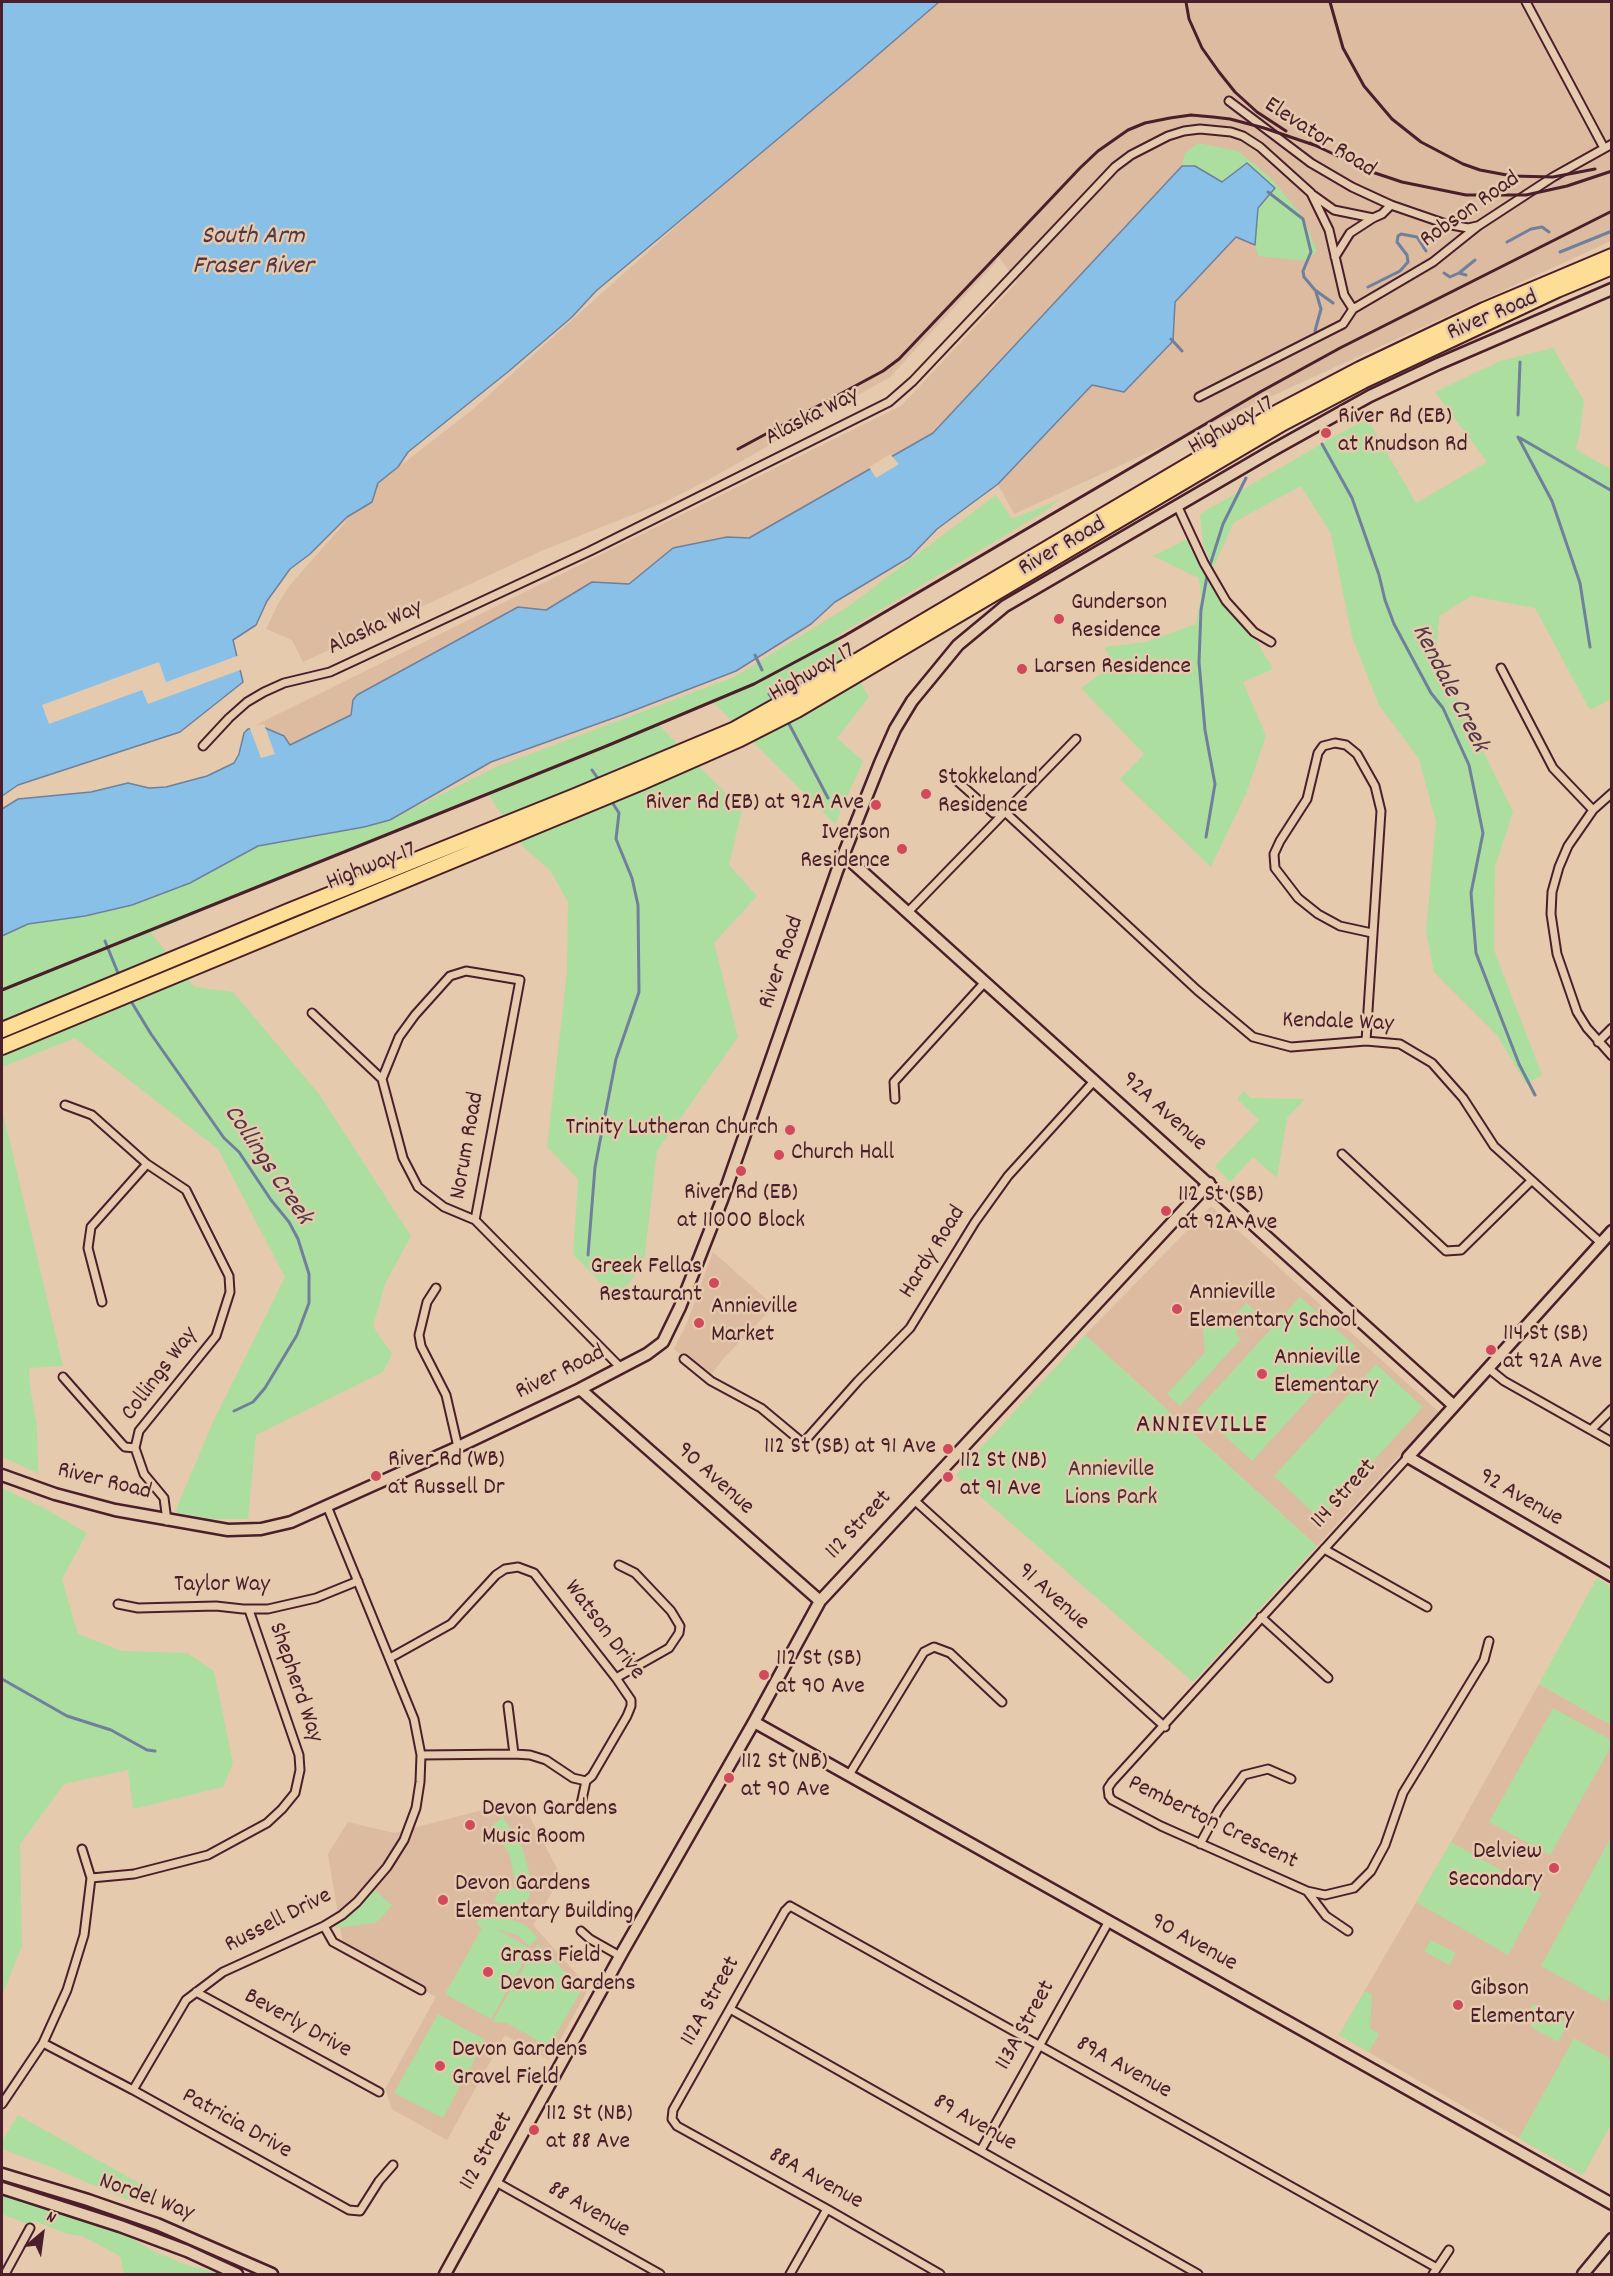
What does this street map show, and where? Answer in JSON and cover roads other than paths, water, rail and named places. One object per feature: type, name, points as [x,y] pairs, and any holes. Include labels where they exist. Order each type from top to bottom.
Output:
[{"type":"highway","name":"Highway 17","points":[[793,705],[1278,412],[1360,369],[1474,315],[1611,256]]},
{"type":"highway","name":"Highway 17","points":[[2,1047],[637,777],[771,717],[1283,423],[1363,381],[1611,267]]},
{"type":"highway","name":"Highway 17","points":[[2,1030],[154,967],[577,802]]},
{"type":"street","points":[[1526,2],[1604,148]]},
{"type":"street","name":"Elevator Road","points":[[1229,102],[1311,163],[1352,187],[1391,205],[1458,227],[1478,226]]},
{"type":"street","name":"Alaska Way","points":[[203,746],[247,702],[264,692],[284,683],[330,672],[590,550],[889,402],[913,381],[1115,166],[1150,144],[1184,131],[1200,129],[1232,132],[1252,141],[1311,193],[1329,230],[1335,257]]},
{"type":"street","name":"Robson Road","points":[[1199,398],[1343,324],[1353,309],[1433,262],[1478,226],[1611,144]]},
{"type":"street","name":"Elevator Road","points":[[1311,193],[1335,210],[1372,218]]},
{"type":"street","name":"Elevator Road","points":[[1335,257],[1350,233],[1382,214],[1391,205]]},
{"type":"street","points":[[1335,257],[1344,295],[1353,309]]},
{"type":"street","name":"River Road","points":[[2,1475],[65,1497],[167,1521],[228,1530],[261,1529],[291,1522],[458,1447],[580,1389],[647,1354],[663,1342],[675,1320],[722,1200],[844,855],[896,729],[912,701],[958,645],[1005,606],[1370,396],[1611,289]]},
{"type":"street","points":[[1177,505],[1204,563],[1226,601],[1254,632],[1271,642]]},
{"type":"street","points":[[1501,668],[1552,768],[1593,810]]},
{"type":"street","points":[[908,912],[1076,739]]},
{"type":"street","points":[[1366,1041],[1381,811],[1375,786],[1357,754],[1346,745],[1335,743],[1323,747],[1318,753],[1307,799],[1274,854],[1275,868],[1286,885],[1318,914],[1340,926],[1372,933]]},
{"type":"street","name":"Kendale Way","points":[[956,780],[993,813],[1005,812],[1197,990],[1253,1038],[1291,1047],[1366,1041],[1400,1044],[1432,1063],[1463,1098],[1494,1146],[1601,1243]]},
{"type":"street","points":[[1611,793],[1593,810],[1568,846],[1558,867],[1552,892],[1551,914],[1557,954],[1577,1012],[1587,1028],[1611,1056]]},
{"type":"street","name":"92A Avenue","points":[[844,855],[1453,1405]]},
{"type":"street","name":"Norum Road","points":[[382,1079],[399,1037],[415,1015],[450,976],[466,971],[520,980],[475,1220],[621,1368]]},
{"type":"street","points":[[895,1099],[894,1082],[985,982]]},
{"type":"street","points":[[312,1013],[382,1079],[403,1158],[418,1187],[444,1207],[475,1220]]},
{"type":"street","points":[[1598,1042],[1611,1028]]},
{"type":"street","name":"Hardy Road","points":[[684,1359],[711,1381],[761,1408],[803,1443],[858,1381],[910,1328],[975,1222],[1008,1176],[1095,1080]]},
{"type":"street","name":"Collings Way","points":[[65,1105],[92,1115],[147,1164],[186,1190],[229,1276],[230,1292],[216,1336],[139,1431],[135,1448],[144,1474],[164,1498],[167,1521]]},
{"type":"street","points":[[1342,1154],[1446,1251],[1461,1250],[1531,1181]]},
{"type":"street","points":[[102,1302],[88,1248],[91,1227],[147,1164]]},
{"type":"street","name":"112 Street","points":[[445,2274],[620,1956],[754,1722],[820,1601],[1209,1183]]},
{"type":"street","name":"114 Street","points":[[1108,1788],[1611,1231]]},
{"type":"street","points":[[436,1288],[427,1302],[419,1335],[421,1346],[446,1395],[458,1447]]},
{"type":"street","points":[[1488,1368],[1504,1381],[1611,1442]]},
{"type":"street","points":[[63,1377],[125,1447],[135,1448]]},
{"type":"street","name":"90 Avenue","points":[[580,1389],[820,1601]]},
{"type":"street","points":[[1592,1430],[1611,1409]]},
{"type":"street","name":"92 Avenue","points":[[1408,1457],[1611,1576]]},
{"type":"street","name":"91 Avenue","points":[[913,1499],[1165,1726]]},
{"type":"street","name":"Russell Drive","points":[[133,2090],[186,2000],[224,1972],[324,1926],[342,1915],[357,1902],[387,1867],[404,1840],[416,1808],[421,1755],[411,1709],[327,1506]]},
{"type":"street","points":[[1324,1549],[1427,1607]]},
{"type":"street","points":[[616,1678],[669,1648],[679,1633],[680,1626],[671,1611],[635,1573],[619,1566]]},
{"type":"street","name":"Watson Drive","points":[[390,1658],[451,1624],[496,1575],[505,1569],[518,1567],[534,1574],[629,1694],[632,1706],[592,1776],[586,1781]]},
{"type":"street","name":"Taylor Way","points":[[118,1604],[138,1608],[216,1606],[249,1610],[268,1609],[310,1600],[358,1581]]},
{"type":"street","name":"Shepherd Way","points":[[91,1878],[134,1874],[208,1855],[267,1823],[295,1793],[300,1770],[299,1755],[249,1610]]},
{"type":"street","points":[[1262,1617],[1328,1678]]},
{"type":"street","name":"Pemberton Crescent","points":[[1108,1788],[1112,1800],[1161,1826],[1307,1891],[1325,1895],[1354,1888],[1371,1871],[1385,1845],[1403,1793],[1484,1660],[1489,1641]]},
{"type":"street","points":[[849,1775],[924,1652],[934,1647],[950,1653],[1002,1702]]},
{"type":"street","points":[[508,1706],[514,1754]]},
{"type":"street","name":"90 Avenue","points":[[754,1722],[1611,2204]]},
{"type":"street","points":[[421,1755],[530,1755],[546,1761],[573,1778],[586,1781],[581,1804]]},
{"type":"street","points":[[1200,1844],[1219,1809],[1244,1775],[1268,1769],[1291,1779]]},
{"type":"street","points":[[2,2104],[43,2043],[67,1990],[84,1935],[91,1878],[82,1849]]},
{"type":"street","name":"Pemberton Crescent","points":[[1307,1891],[1326,1916],[1348,1930]]},
{"type":"street","name":"112A Street","points":[[672,2119],[673,2110],[790,1906]]},
{"type":"street","name":"89A Avenue","points":[[790,1906],[1038,2044],[1435,2271]]},
{"type":"street","name":"113A Street","points":[[981,2150],[1038,2044],[1109,1921]]},
{"type":"street","points":[[324,1926],[333,1942],[420,1989]]},
{"type":"street","points":[[581,1931],[590,1940],[620,1956]]},
{"type":"street","name":"Beverly Drive","points":[[196,1992],[379,2092]]},
{"type":"street","name":"89 Avenue","points":[[730,2009],[1198,2274]]},
{"type":"street","name":"Patricia Drive","points":[[43,2043],[133,2090],[349,2210],[360,2211],[379,2181],[393,2165]]},
{"type":"street","name":"88A Avenue","points":[[672,2119],[677,2126],[940,2274]]},
{"type":"street","name":"Nordel Way","points":[[2,2174],[136,2216],[272,2274]]},
{"type":"street","name":"88 Avenue","points":[[496,2182],[660,2274]]},
{"type":"street","name":"Nordel Way","points":[[2,2188],[120,2226],[237,2274]]},
{"type":"street","points":[[790,2274],[827,2209]]},
{"type":"street","points":[[5,2274],[30,2228]]},
{"type":"street","points":[[1583,2274],[1611,2239]]},
{"type":"street","points":[[1435,2271],[1449,2250]]},
{"type":"water","name":"South Arm Fraser River","points":[[2,2],[939,2],[596,291],[572,317],[509,371],[408,452],[398,467],[378,483],[372,502],[347,517],[310,554],[290,569],[267,601],[256,625],[233,640],[243,682],[180,732],[18,785],[2,796]]},
{"type":"water","points":[[1247,163],[1275,188],[1258,208],[1255,245],[1236,237],[1175,302],[1173,341],[1124,392],[1092,385],[998,484],[937,529],[910,557],[835,602],[811,624],[736,671],[491,762],[390,820],[364,827],[258,846],[190,883],[132,905],[85,916],[28,924],[2,936],[2,809],[18,799],[91,792],[128,783],[149,788],[166,787],[207,776],[234,763],[239,754],[244,733],[248,729],[263,727],[284,736],[290,745],[351,715],[353,700],[357,695],[518,607],[546,610],[592,582],[629,584],[673,548],[727,537],[749,538],[933,433],[1182,166],[1195,166],[1222,182]]},
{"type":"waterway","points":[[1268,192],[1303,219],[1311,252],[1303,271],[1304,277],[1315,290],[1333,303]]},
{"type":"waterway","points":[[1507,242],[1531,229],[1542,227],[1549,232]]},
{"type":"waterway","points":[[1560,252],[1612,231]]},
{"type":"waterway","points":[[1368,287],[1400,271],[1408,262],[1407,255],[1397,242],[1401,234],[1417,237],[1426,251]]},
{"type":"waterway","points":[[1459,273],[1475,260]]},
{"type":"waterway","points":[[1444,273],[1450,277],[1459,273],[1466,275]]},
{"type":"waterway","name":"Kendale Creek","points":[[1315,331],[1321,309],[1316,292]]},
{"type":"waterway","points":[[1171,339],[1182,351]]},
{"type":"waterway","points":[[1518,415],[1520,362]]},
{"type":"waterway","points":[[1518,437],[1552,501],[1580,583],[1590,647]]},
{"type":"waterway","points":[[1520,438],[1612,491]]},
{"type":"waterway","name":"Kendale Creek","points":[[1322,444],[1352,498],[1394,624],[1431,693],[1443,708],[1469,765],[1483,833],[1471,893],[1476,953],[1519,1064],[1535,1095]]},
{"type":"waterway","points":[[1210,565],[1223,524],[1246,478]]},
{"type":"waterway","points":[[1206,837],[1215,784],[1205,730],[1199,662],[1201,610],[1207,576]]},
{"type":"waterway","points":[[755,655],[762,670]]},
{"type":"waterway","points":[[769,694],[775,702]]},
{"type":"waterway","points":[[787,720],[828,798]]},
{"type":"waterway","points":[[592,770],[599,780]]},
{"type":"waterway","points":[[588,1255],[595,1167],[616,1059],[639,992],[638,905],[632,878],[616,839],[619,813],[610,799]]},
{"type":"waterway","name":"Collings Creek","points":[[105,941],[120,978]]},
{"type":"waterway","name":"Collings Creek","points":[[129,998],[151,1034],[224,1138],[239,1152],[271,1200],[289,1222],[298,1239],[309,1274],[309,1303],[297,1335],[265,1388],[253,1402],[234,1411]]},
{"type":"waterway","points":[[2,1679],[67,1716],[111,1730],[147,1750],[155,1751]]},
{"type":"railway","points":[[1186,2],[1189,19],[1202,48],[1219,72],[1235,92],[1257,112],[1286,131]]},
{"type":"railway","points":[[1330,2],[1343,48],[1364,86],[1392,119],[1421,142],[1463,164],[1512,176],[1553,177],[1595,169]]},
{"type":"railway","points":[[738,449],[883,371],[899,359],[1080,168],[1098,151],[1128,130],[1145,123],[1191,115],[1230,119],[1317,146]]},
{"type":"railway","points":[[1310,143],[1372,172],[1402,182],[1466,195],[1526,195],[1567,186],[1612,171]]},
{"type":"railway","points":[[2,990],[609,745],[754,684],[844,636],[1260,392],[1340,348],[1612,211]]},
{"type":"place","name":"River Rd (EB) at Knudson Rd","points":[[1326,433]]},
{"type":"place","name":"Gunderson Residence","points":[[1059,619]]},
{"type":"place","name":"Larsen Residence","points":[[1022,669]]},
{"type":"place","name":"Stokkeland Residence","points":[[926,794]]},
{"type":"place","name":"River Rd (EB) at 92A Ave","points":[[876,805]]},
{"type":"place","name":"Iverson Residence","points":[[902,849]]},
{"type":"place","name":"Trinity Lutheran Church","points":[[790,1130]]},
{"type":"place","name":"Church Hall","points":[[779,1155]]},
{"type":"place","name":"River Rd (EB) at 11000 Block","points":[[741,1171]]},
{"type":"place","name":"112 St (SB) at 92A Ave","points":[[1166,1211]]},
{"type":"place","name":"Greek Fellas Restaurant","points":[[714,1283]]},
{"type":"place","name":"Annieville Elementary School","points":[[1177,1309]]},
{"type":"place","name":"Annieville Market","points":[[699,1323]]},
{"type":"place","name":"114 St (SB) at 92A Ave","points":[[1491,1350]]},
{"type":"place","name":"Annieville Elementary","points":[[1262,1374]]},
{"type":"place","name":"112 St (SB) at 91 Ave","points":[[948,1449]]},
{"type":"place","name":"River Rd (WB) at Russell Dr","points":[[376,1476]]},
{"type":"place","name":"112 St (NB) at 91 Ave","points":[[948,1477]]},
{"type":"place","name":"112 St (SB) at 90 Ave","points":[[764,1675]]},
{"type":"place","name":"112 St (NB) at 90 Ave","points":[[729,1778]]},
{"type":"place","name":"Devon Gardens Music Room","points":[[470,1825]]},
{"type":"place","name":"Delview Secondary","points":[[1554,1868]]},
{"type":"place","name":"Devon Gardens Elementary Building","points":[[443,1900]]},
{"type":"place","name":"Grass Field Devon Gardens","points":[[488,1972]]},
{"type":"place","name":"Gibson Elementary","points":[[1458,2005]]},
{"type":"place","name":"Devon Gardens Gravel Field","points":[[440,2066]]},
{"type":"place","name":"112 St (NB) at 88 Ave","points":[[534,2130]]},
{"type":"district","name":"ANNIEVILLE","points":[[1202,1427]]},
{"type":"park label","name":"Annieville Lions Park","points":[[1111,1486]]}]
